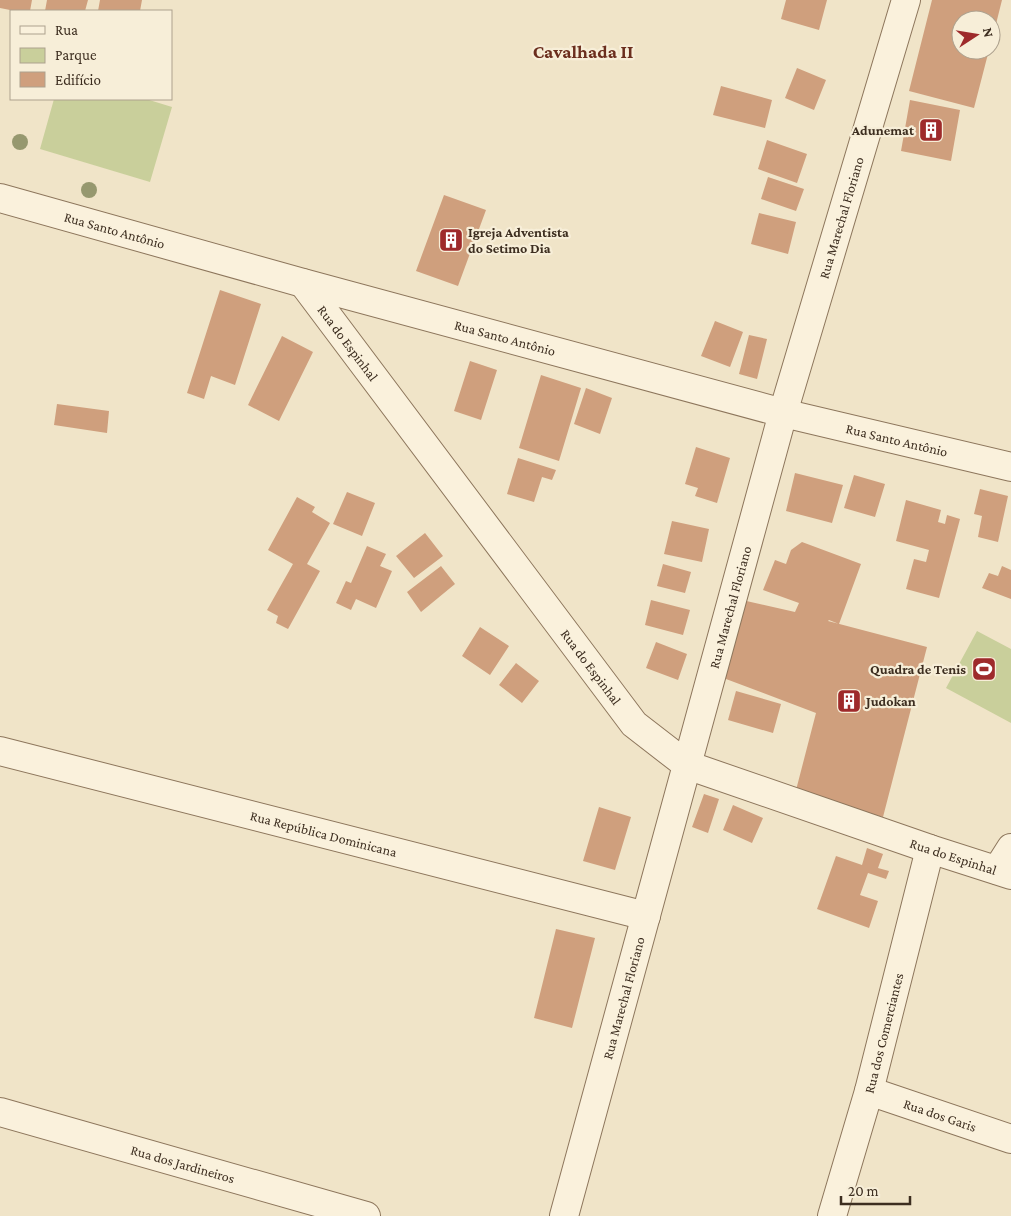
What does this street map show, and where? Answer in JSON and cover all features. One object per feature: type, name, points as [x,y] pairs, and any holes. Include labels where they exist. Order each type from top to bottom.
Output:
[{"type":"street","name":"Rua Marechal Floriano","points":[[564,1216],[783,412],[906,0]]},
{"type":"street","name":"Rua Santo Antônio","points":[[0,198],[304,283],[783,412],[1011,468]]},
{"type":"street","name":"Rua do Espinhal","points":[[304,283],[634,724],[686,765],[930,849],[1006,864]]},
{"type":"street","name":"Rua República Dominicana","points":[[0,751],[646,916]]},
{"type":"street","name":"Rua dos Comerciantes","points":[[832,1216],[869,1092],[930,849]]},
{"type":"street","name":"Rua dos Garis","points":[[869,1092],[1011,1139]]},
{"type":"street","name":"Rua dos Jardineiros","points":[[0,1112],[366,1216]]},
{"type":"green space","points":[[54,100],[149,100],[172,107],[150,182],[40,149]]},
{"type":"green space","name":"Quadra de Tenis","points":[[977,631],[1011,649],[1011,723],[946,688]]},
{"type":"building","points":[[0,0],[32,0],[30,10],[0,8]]},
{"type":"building","points":[[47,0],[88,0],[85,10],[45,10]]},
{"type":"building","points":[[100,0],[142,0],[140,10],[98,10]]},
{"type":"building","points":[[786,0],[827,0],[819,30],[781,19]]},
{"type":"building","points":[[932,0],[1002,0],[1000,10],[951,10],[951,60],[986,60],[974,108],[909,91]]},
{"type":"building","points":[[797,68],[826,80],[814,110],[785,98]]},
{"type":"building","points":[[721,86],[772,100],[765,128],[713,115]]},
{"type":"building","name":"Adunemat","points":[[910,100],[960,110],[951,161],[901,151]]},
{"type":"building","points":[[767,140],[807,154],[797,183],[758,169]]},
{"type":"building","points":[[768,177],[804,189],[796,211],[761,199]]},
{"type":"building","name":"Igreja Adventista do Setimo Dia","points":[[444,195],[486,210],[458,286],[416,271]]},
{"type":"building","points":[[759,213],[796,222],[788,254],[751,244]]},
{"type":"building","points":[[220,290],[261,304],[235,385],[211,376],[204,399],[187,393]]},
{"type":"building","points":[[715,321],[743,332],[730,367],[701,356]]},
{"type":"building","points":[[749,335],[767,339],[757,379],[739,374]]},
{"type":"building","points":[[282,336],[313,352],[279,421],[248,405]]},
{"type":"building","points":[[470,361],[497,370],[481,420],[454,411]]},
{"type":"building","points":[[541,375],[581,388],[559,461],[519,448]]},
{"type":"building","points":[[586,388],[612,398],[600,434],[574,424]]},
{"type":"building","points":[[57,404],[109,411],[107,433],[54,425]]},
{"type":"building","points":[[696,447],[730,458],[717,503],[695,496],[698,488],[685,484]]},
{"type":"building","points":[[518,458],[556,470],[552,480],[542,477],[534,502],[507,494]]},
{"type":"building","points":[[795,473],[843,485],[832,523],[786,511]]},
{"type":"building","points":[[854,475],[885,484],[875,517],[844,508]]},
{"type":"building","points":[[980,489],[1008,496],[998,542],[978,537],[982,516],[974,514]]},
{"type":"building","points":[[347,492],[375,503],[362,536],[333,524]]},
{"type":"building","points":[[297,497],[315,507],[312,512],[330,523],[307,564],[320,571],[288,629],[276,623],[278,616],[267,610],[293,564],[268,550]]},
{"type":"building","points":[[906,500],[941,510],[938,522],[945,524],[947,515],[960,519],[939,598],[906,589],[914,559],[926,562],[929,550],[896,541]]},
{"type":"building","points":[[672,521],[709,529],[702,562],[664,554]]},
{"type":"building","points":[[425,533],[443,556],[414,578],[396,556]]},
{"type":"building","name":"Judokan","points":[[802,542],[861,564],[839,624],[927,647],[883,817],[795,794],[816,713],[718,676],[742,600],[795,612],[799,603],[763,590],[775,560],[786,564],[791,550]]},
{"type":"building","points":[[367,546],[386,554],[380,566],[392,571],[376,608],[356,599],[351,610],[336,603],[346,581],[351,583]]},
{"type":"building","points":[[663,564],[691,572],[685,593],[657,586]]},
{"type":"building","points":[[441,566],[455,584],[421,612],[407,592]]},
{"type":"building","points":[[1002,566],[1011,570],[1011,599],[982,588],[989,573],[998,576]]},
{"type":"building","points":[[651,600],[690,610],[683,635],[645,625]]},
{"type":"building","points":[[480,627],[509,646],[490,675],[462,656]]},
{"type":"building","points":[[656,642],[687,654],[678,680],[646,668]]},
{"type":"building","points":[[516,663],[539,681],[522,703],[499,685]]},
{"type":"building","points":[[736,691],[781,704],[773,733],[728,720]]},
{"type":"building","points":[[704,794],[719,799],[708,833],[692,827]]},
{"type":"building","points":[[733,805],[763,818],[752,843],[723,830]]},
{"type":"building","points":[[599,807],[631,817],[615,870],[583,861]]},
{"type":"building","points":[[867,848],[883,854],[878,868],[889,871],[886,879],[868,873],[860,895],[878,901],[869,928],[817,909],[836,856],[862,865]]},
{"type":"building","points":[[556,929],[595,938],[572,1028],[534,1018]]},
{"type":"place","name":"Adunemat","points":[[931,130]]},
{"type":"place","name":"Igreja Adventista do Setimo Dia","points":[[451,240]]},
{"type":"place","name":"Quadra de Tenis","points":[[984,669]]},
{"type":"place","name":"Judokan","points":[[849,701]]},
{"type":"district","name":"Cavalhada II","points":[[583,51]]}]
